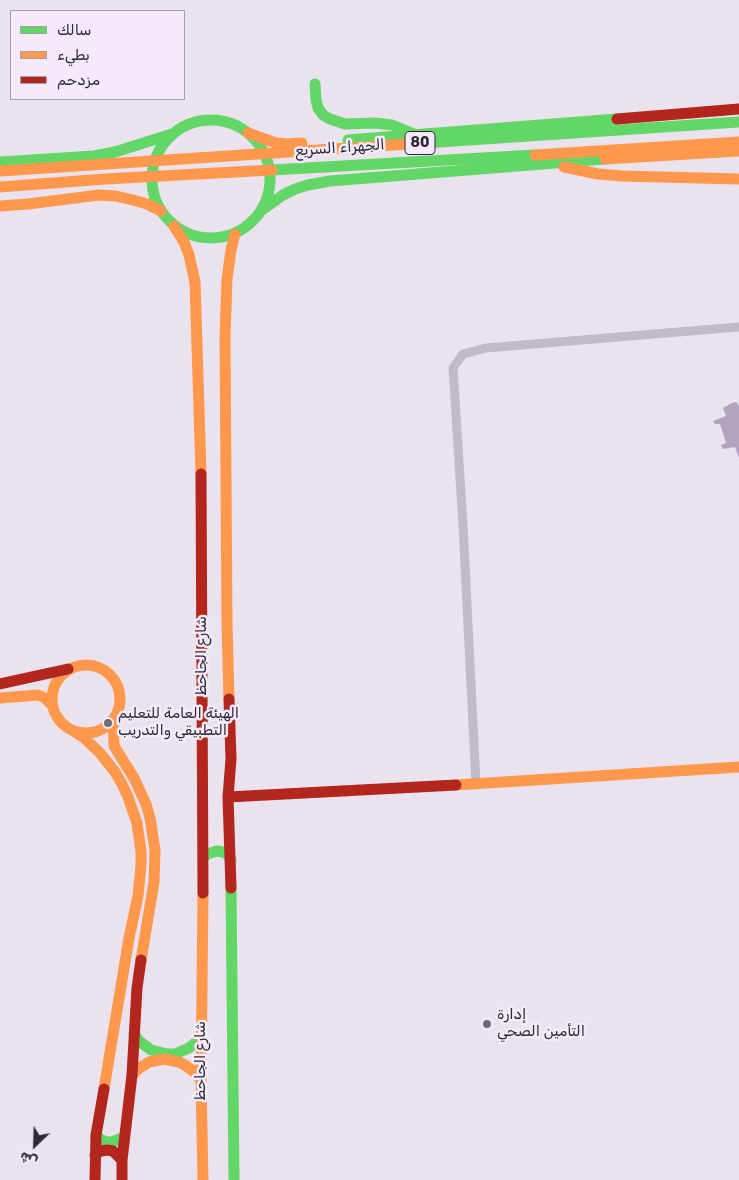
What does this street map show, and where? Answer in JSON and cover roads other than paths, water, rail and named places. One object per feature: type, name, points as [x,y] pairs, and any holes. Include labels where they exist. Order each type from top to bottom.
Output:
[{"type":"main road","points":[[315,84],[318,108],[330,119],[346,124],[375,123],[392,125],[414,134]]},
{"type":"main road","name":"الجهراء السريع","points":[[248,133],[276,143],[288,144],[739,109]]},
{"type":"main road","points":[[262,210],[269,193],[269,164],[261,147],[248,133],[233,124],[215,120],[197,121],[180,128],[160,148],[153,165],[152,184],[156,203],[161,211],[174,226],[182,231],[199,237],[217,238],[235,234],[250,224],[262,210],[283,195],[308,185],[330,181],[739,152]]},
{"type":"main road","name":"الجهراء السريع","points":[[0,171],[739,122]]},
{"type":"main road","points":[[0,162],[94,156],[115,152],[172,134]]},
{"type":"main road","name":"الجهراء السريع","points":[[0,187],[739,142]]},
{"type":"main road","points":[[549,164],[598,174],[622,176],[739,179]]},
{"type":"main road","points":[[0,206],[116,196],[147,204],[161,211]]},
{"type":"main road","name":"شارع الجاحظ","points":[[174,226],[184,242],[192,267],[195,287],[201,450],[203,858],[201,1080],[203,1180]]},
{"type":"main road","name":"شارع الجاحظ","points":[[234,1180],[233,977],[228,797],[231,759],[227,623],[225,337],[227,279],[235,234]]},
{"type":"main road","points":[[0,684],[87,666],[96,667],[111,677],[117,685],[120,703],[113,721],[114,746],[134,778],[150,818],[155,850],[154,882],[140,966],[135,1011],[132,1075],[124,1137],[122,1180]]},
{"type":"main road","points":[[73,668],[60,677],[56,683],[52,698],[55,714],[60,722],[84,738],[100,753],[115,772],[128,796],[137,822],[141,852],[138,896],[96,1135],[95,1180]]},
{"type":"main road","points":[[0,698],[27,695],[38,696],[45,698],[53,706]]},
{"type":"main road","points":[[75,732],[92,733],[113,721]]},
{"type":"main road","points":[[228,797],[476,784],[739,767]]},
{"type":"main road","points":[[203,858],[207,854],[217,851],[228,855],[231,860]]},
{"type":"main road","points":[[134,1034],[139,1041],[151,1050],[167,1054],[175,1054],[189,1048],[201,1038]]},
{"type":"main road","points":[[132,1075],[149,1062],[164,1059],[185,1065],[192,1069],[201,1080]]},
{"type":"main road","points":[[96,1135],[106,1142],[112,1142],[124,1137]]},
{"type":"main road","points":[[95,1155],[100,1151],[113,1151],[122,1160]]},
{"type":"street","points":[[476,784],[453,368],[463,354],[486,348],[739,327]]},
{"type":"place","name":"الهيئة العامة للتعليم التطبيقي والتدريب","points":[[108,723]]},
{"type":"place","name":"إدارة التأمين الصحي","points":[[487,1024]]}]
